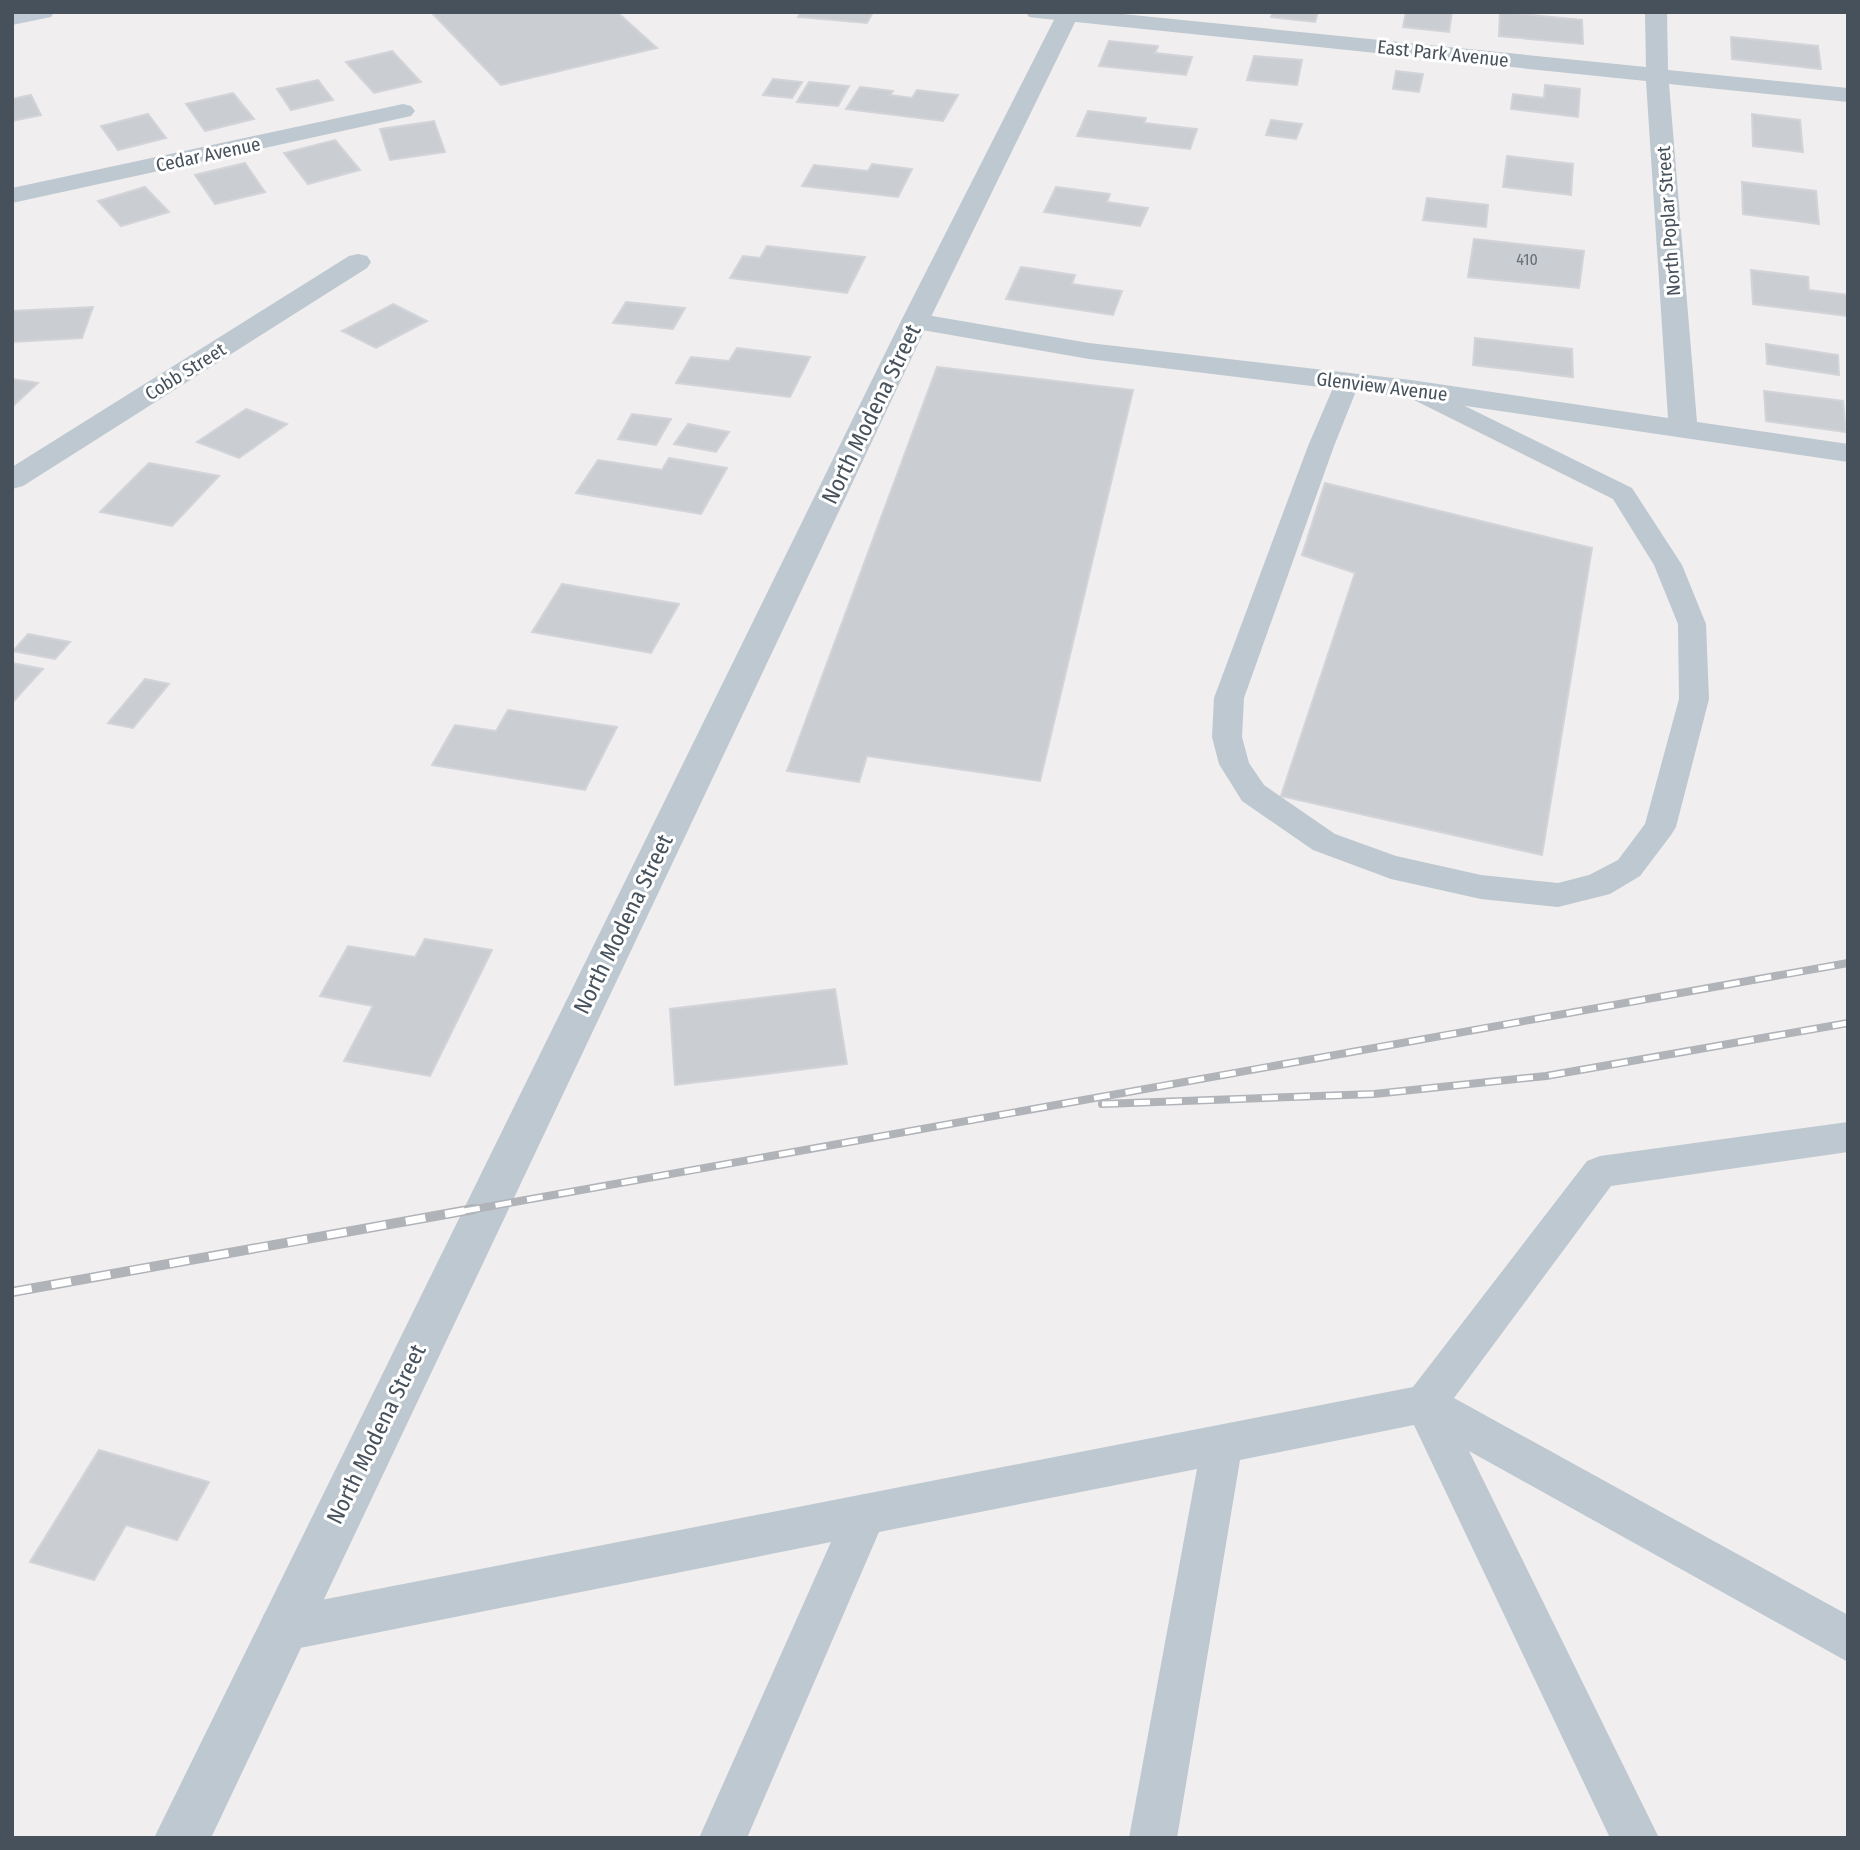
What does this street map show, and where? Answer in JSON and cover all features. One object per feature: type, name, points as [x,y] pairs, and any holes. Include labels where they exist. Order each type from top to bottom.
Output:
[{"type":"main road","points":[[12,19],[43,12]]},
{"type":"street","name":"North Poplar Street","points":[[1656,12],[1657,74],[1683,430]]},
{"type":"street","name":"East Park Avenue","points":[[1058,13],[1848,95]]},
{"type":"street","name":"North Modena Street","points":[[182,1838],[280,1630],[915,321],[1058,13]]},
{"type":"street","name":"Cedar Avenue","points":[[12,196],[403,111]]},
{"type":"street","name":"Cobb Street","points":[[12,480],[358,261]]},
{"type":"street","name":"Glenview Avenue","points":[[915,321],[1089,351],[1411,389],[1848,453]]},
{"type":"lane","points":[[1348,381],[1321,446],[1229,698],[1227,737],[1234,764],[1253,793],[1324,842],[1391,867],[1481,887],[1558,895],[1598,885],[1629,867],[1660,827],[1694,699],[1692,624],[1668,565],[1623,494],[1411,389]]},
{"type":"lane","points":[[1425,1404],[1601,1172],[1848,1137]]},
{"type":"lane","points":[[280,1630],[1425,1404],[1848,1640]]},
{"type":"lane","points":[[1425,1404],[1635,1838]]},
{"type":"lane","points":[[1153,1838],[1222,1445]]},
{"type":"lane","points":[[723,1838],[864,1515]]},
{"type":"building","points":[[431,12],[617,12],[657,48],[501,85]]},
{"type":"building","points":[[801,12],[873,12],[867,23],[798,17]]},
{"type":"building","points":[[1273,12],[1318,12],[1315,22],[1271,17]]},
{"type":"building","points":[[1406,12],[1452,12],[1449,32],[1403,27]]},
{"type":"building","points":[[1500,12],[1582,20],[1583,44],[1499,36]]},
{"type":"building","points":[[1731,37],[1818,46],[1821,69],[1732,59]]},
{"type":"building","points":[[1109,41],[1158,46],[1155,53],[1192,57],[1186,75],[1099,66]]},
{"type":"building","points":[[392,51],[421,82],[374,93],[346,62]]},
{"type":"building","points":[[1254,56],[1302,60],[1297,85],[1247,80]]},
{"type":"building","points":[[1396,71],[1423,74],[1419,92],[1393,89]]},
{"type":"building","points":[[773,79],[802,82],[792,98],[763,95]]},
{"type":"building","points":[[318,80],[333,100],[291,110],[277,89]]},
{"type":"building","points":[[809,82],[849,86],[838,106],[797,102]]},
{"type":"building","points":[[1545,85],[1580,89],[1578,117],[1511,109],[1513,94],[1544,98]]},
{"type":"building","points":[[860,87],[893,91],[890,95],[912,98],[917,90],[958,95],[943,121],[846,109]]},
{"type":"building","points":[[233,93],[254,119],[205,131],[186,104]]},
{"type":"building","points":[[31,95],[41,115],[12,121],[12,99]]},
{"type":"building","points":[[1088,111],[1146,118],[1144,123],[1197,129],[1190,149],[1077,136]]},
{"type":"building","points":[[148,114],[166,138],[118,150],[101,126]]},
{"type":"building","points":[[1752,114],[1800,120],[1803,152],[1753,146]]},
{"type":"building","points":[[1271,120],[1302,124],[1296,139],[1266,135]]},
{"type":"building","points":[[434,121],[445,152],[390,160],[380,129]]},
{"type":"building","points":[[335,140],[360,170],[308,184],[284,153]]},
{"type":"building","points":[[1507,156],[1573,164],[1571,195],[1503,187]]},
{"type":"building","points":[[245,163],[265,192],[215,204],[195,175]]},
{"type":"building","points":[[872,164],[912,169],[898,197],[802,186],[814,165],[868,171]]},
{"type":"building","points":[[1742,182],[1816,191],[1819,224],[1743,214]]},
{"type":"building","points":[[145,187],[169,212],[121,226],[98,201]]},
{"type":"building","points":[[1056,187],[1110,194],[1107,202],[1148,208],[1140,226],[1044,212]]},
{"type":"building","points":[[1427,198],[1488,205],[1486,227],[1423,220]]},
{"type":"building","points":[[1474,239],[1584,251],[1579,288],[1468,277]]},
{"type":"building","points":[[767,246],[865,257],[847,293],[730,278],[743,256],[760,258]]},
{"type":"building","points":[[1021,267],[1075,275],[1072,284],[1122,291],[1113,315],[1006,299]]},
{"type":"building","points":[[1751,270],[1808,277],[1809,290],[1848,295],[1848,316],[1753,304]]},
{"type":"building","points":[[626,302],[685,308],[673,329],[613,323]]},
{"type":"building","points":[[393,304],[427,321],[376,348],[342,331]]},
{"type":"building","points":[[93,307],[82,338],[12,342],[12,311]]},
{"type":"building","points":[[1475,338],[1572,349],[1573,377],[1473,365]]},
{"type":"building","points":[[1766,344],[1838,355],[1839,375],[1767,364]]},
{"type":"building","points":[[737,348],[810,357],[790,397],[676,383],[691,357],[729,361]]},
{"type":"building","points":[[937,367],[1133,390],[1040,781],[867,756],[859,782],[787,771]]},
{"type":"building","points":[[12,379],[38,383],[12,407]]},
{"type":"building","points":[[1764,391],[1843,401],[1846,432],[1766,421]]},
{"type":"building","points":[[246,409],[287,424],[239,458],[197,442]]},
{"type":"building","points":[[632,414],[671,419],[656,445],[618,439]]},
{"type":"building","points":[[688,424],[729,432],[716,452],[674,444]]},
{"type":"building","points":[[669,458],[727,468],[701,514],[576,493],[598,460],[662,470]]},
{"type":"building","points":[[149,463],[219,476],[172,526],[100,512]]},
{"type":"building","points":[[1325,483],[1592,548],[1542,855],[1281,796],[1355,573],[1302,555]]},
{"type":"building","points":[[562,584],[679,604],[651,653],[532,632]]},
{"type":"building","points":[[28,634],[70,642],[55,659],[13,651]]},
{"type":"building","points":[[12,663],[43,669],[12,703]]},
{"type":"building","points":[[145,679],[169,684],[133,728],[108,723]]},
{"type":"building","points":[[508,710],[617,727],[585,790],[432,765],[455,725],[496,731]]},
{"type":"building","points":[[425,939],[492,950],[430,1076],[344,1061],[373,1006],[320,996],[348,946],[415,957]]},
{"type":"building","points":[[835,989],[847,1064],[675,1085],[670,1009]]},
{"type":"building","points":[[99,1450],[209,1482],[177,1540],[126,1525],[94,1580],[30,1562]]},
{"type":"railway","points":[[464,1211],[1848,963]]},
{"type":"railway","points":[[1102,1104],[1374,1094],[1546,1076],[1848,1023]]},
{"type":"railway","points":[[12,1292],[474,1209]]}]
